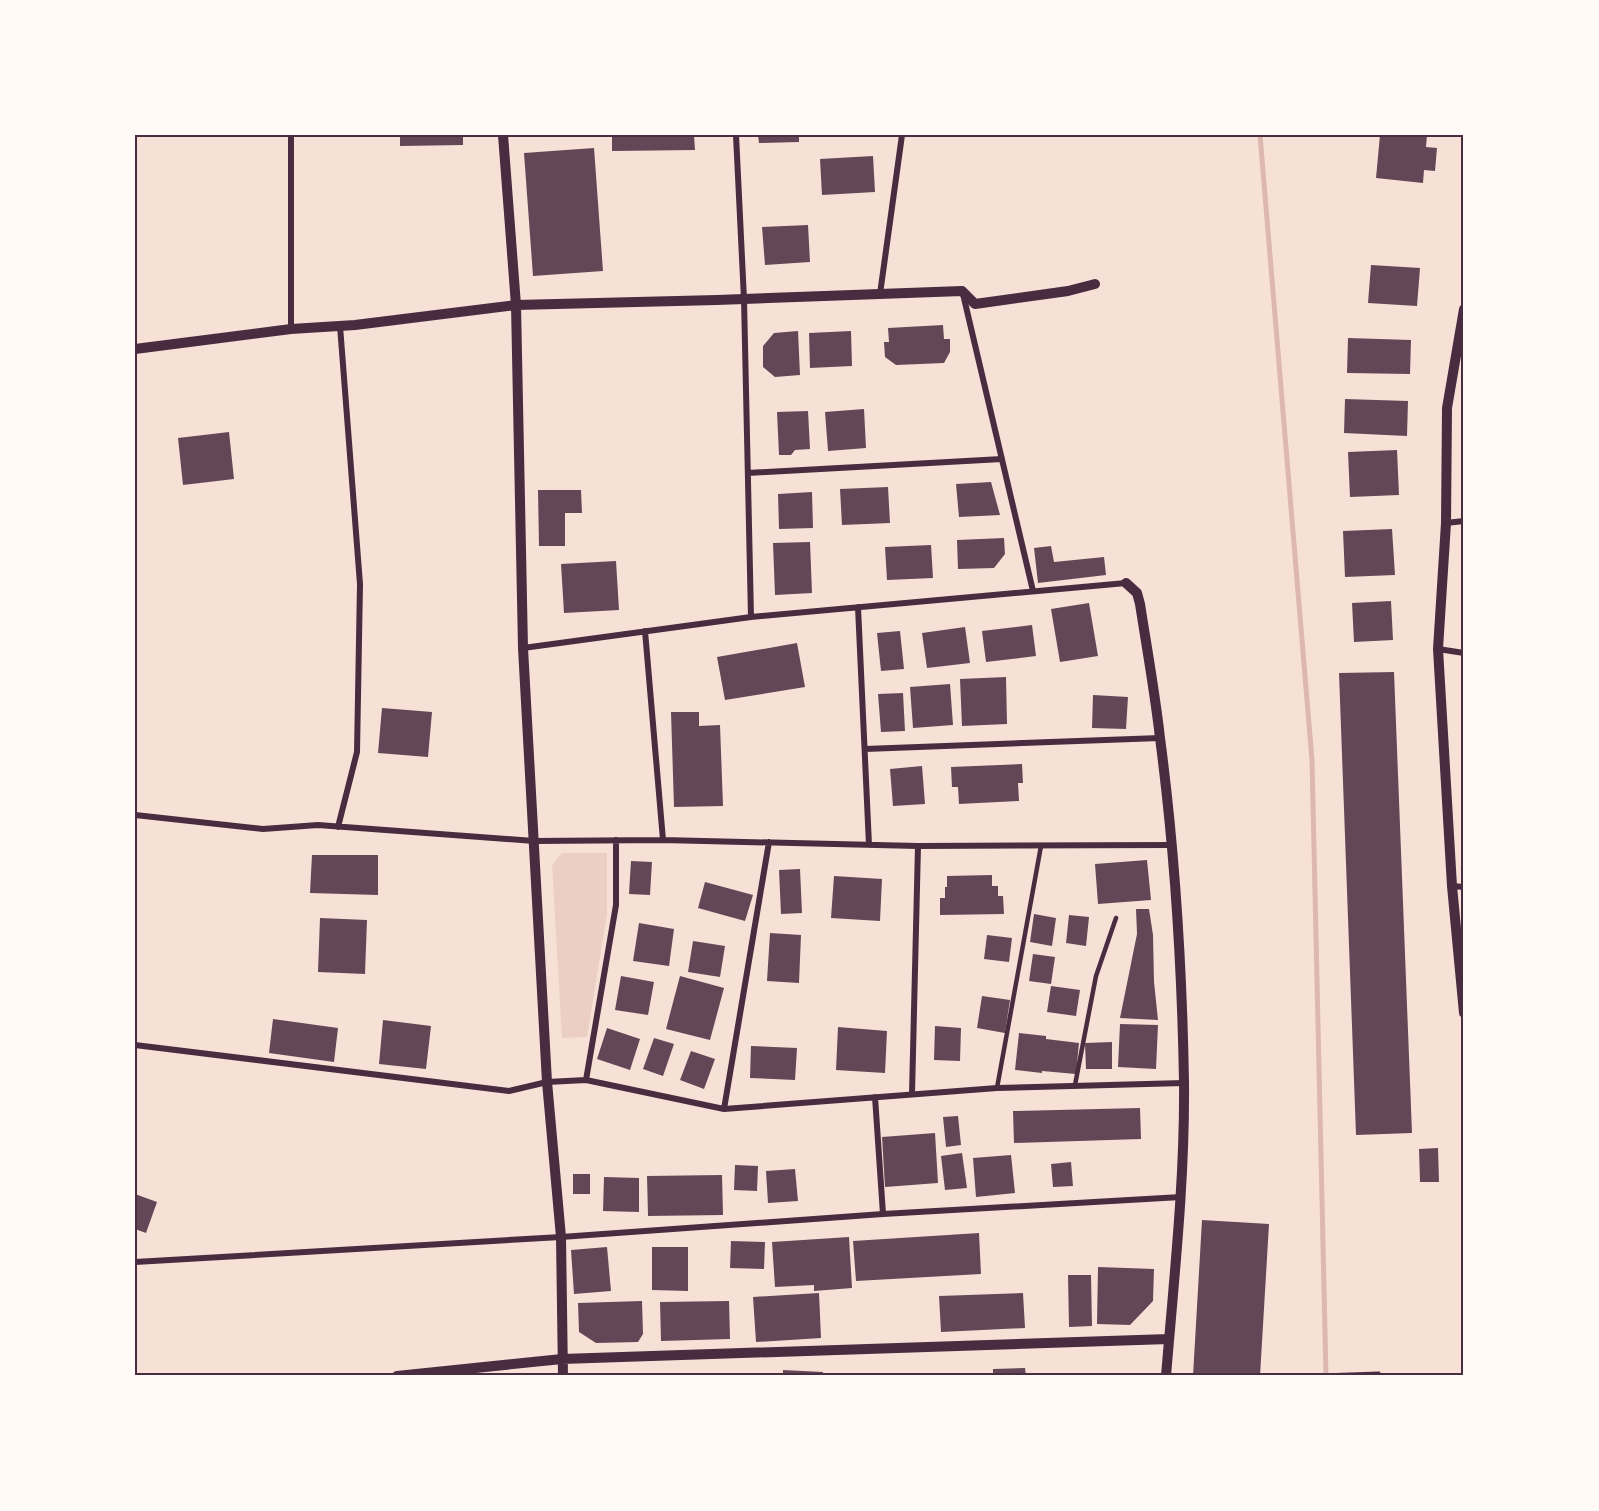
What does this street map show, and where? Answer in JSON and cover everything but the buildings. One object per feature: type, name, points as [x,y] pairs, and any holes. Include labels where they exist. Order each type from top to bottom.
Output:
[{"type":"street","points":[[291,135],[291,329]]},
{"type":"street","points":[[503,135],[516,305],[523,648],[547,1082],[561,1237],[563,1376]]},
{"type":"street","points":[[736,135],[744,299],[751,617]]},
{"type":"street","points":[[880,294],[902,135]]},
{"type":"street","points":[[135,349],[291,329],[340,326],[516,305],[962,291],[975,304],[1068,291],[1095,284]]},
{"type":"street","points":[[962,291],[1033,591]]},
{"type":"street","points":[[1464,309],[1447,408],[1446,523],[1438,649],[1452,886],[1464,1013]]},
{"type":"street","points":[[338,827],[357,752],[360,584],[340,326]]},
{"type":"street","points":[[748,473],[1002,459]]},
{"type":"street","points":[[1446,523],[1464,521]]},
{"type":"street","points":[[523,648],[751,617],[1033,591],[1126,583],[1137,593],[1160,738],[1172,845],[1184,1083],[1181,1197],[1166,1376]]},
{"type":"street","points":[[858,607],[868,845]]},
{"type":"street","points":[[645,631],[663,840]]},
{"type":"street","points":[[1438,649],[1464,653]]},
{"type":"street","points":[[865,749],[1160,738]]},
{"type":"street","points":[[135,815],[262,829],[318,825],[534,841],[663,840],[918,846],[1172,845]]},
{"type":"street","points":[[586,1080],[616,905],[616,840]]},
{"type":"street","points":[[724,1109],[769,842]]},
{"type":"street","points":[[912,1094],[918,846]]},
{"type":"street","points":[[1452,886],[1464,888]]},
{"type":"street","points":[[135,1053],[137,1045],[509,1091],[547,1082],[586,1080],[724,1109],[998,1088],[1184,1083]]},
{"type":"street","points":[[875,1096],[883,1214]]},
{"type":"street","points":[[135,1262],[1181,1197]]},
{"type":"street","points":[[397,1376],[562,1359],[1169,1339]]},
{"type":"lane","points":[[998,1088],[1041,846]]},
{"type":"lane","points":[[1075,1085],[1096,976],[1116,918]]},
{"type":"path","points":[[1292,1376],[1379,1373],[1379,1376]]},
{"type":"shaded area","points":[[562,853],[607,853],[607,914],[587,1037],[562,1038],[552,865]]},
{"type":"waterway","points":[[1260,135],[1312,760],[1326,1376]]}]
